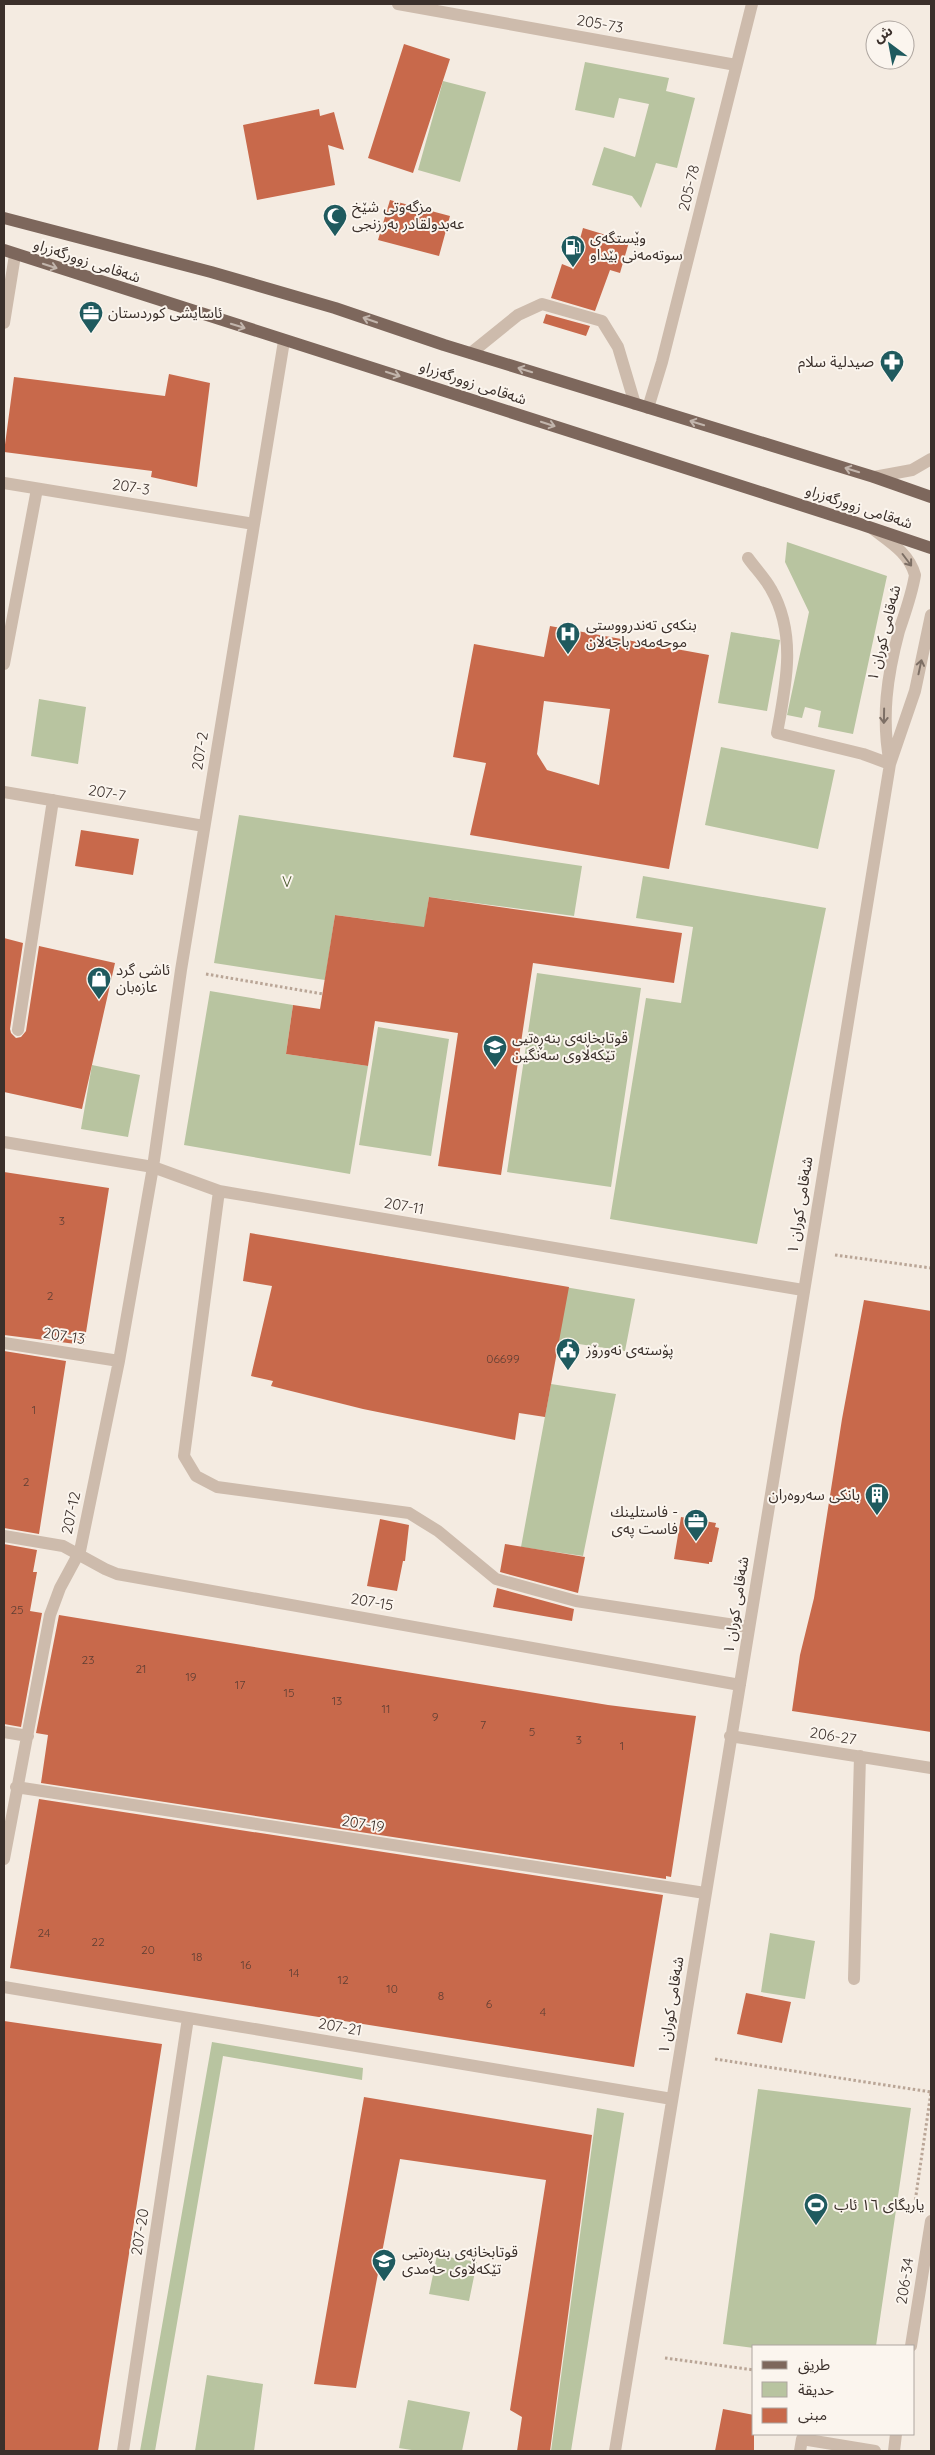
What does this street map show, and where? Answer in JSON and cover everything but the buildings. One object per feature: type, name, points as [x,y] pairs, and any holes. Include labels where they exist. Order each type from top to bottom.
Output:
[{"type":"main road","name":"شەقامی زوورگەزراو","points":[[4,218],[221,274],[335,308],[470,353],[874,477],[931,497]]},
{"type":"main road","name":"شەقامی زوورگەزراو","points":[[9,253],[931,548]]},
{"type":"street","name":"205-73","points":[[398,4],[736,65]]},
{"type":"street","name":"205-78","points":[[642,406],[662,362],[752,4]]},
{"type":"street","points":[[4,323],[9,253]]},
{"type":"street","points":[[470,353],[518,315],[542,304],[602,321],[618,347],[642,406]]},
{"type":"street","name":"207-2","points":[[153,1167],[180,970],[284,341]]},
{"type":"street","points":[[874,477],[912,470],[931,459]]},
{"type":"street","name":"207-3","points":[[4,483],[254,524]]},
{"type":"street","points":[[4,664],[37,489]]},
{"type":"street","name":"شەقامی کوران ١","points":[[871,528],[905,555],[912,564],[914,576],[891,660],[887,686],[885,738],[890,764]]},
{"type":"street","points":[[748,558],[772,590],[787,632],[788,678],[777,733],[863,754],[890,764]]},
{"type":"street","name":"شەقامی کوران ١","points":[[615,2451],[802,1290],[890,764],[914,691],[931,614]]},
{"type":"street","name":"207-7","points":[[4,792],[204,826]]},
{"type":"street","points":[[18,1030],[53,800]]},
{"type":"street","name":"207-11","points":[[4,1142],[153,1167],[219,1191],[802,1290]]},
{"type":"street","name":"207-12","points":[[4,1859],[12,1783],[28,1736],[50,1615],[57,1594],[78,1554],[119,1361],[153,1167]]},
{"type":"street","points":[[219,1191],[184,1456],[196,1476],[217,1487],[409,1513],[438,1531],[496,1578],[576,1601],[748,1627]]},
{"type":"street","name":"207-13","points":[[4,1343],[119,1361]]},
{"type":"street","name":"207-15","points":[[4,1536],[63,1546],[117,1574],[740,1684]]},
{"type":"street","points":[[4,1732],[28,1736]]},
{"type":"street","name":"206-27","points":[[730,1736],[931,1768]]},
{"type":"street","points":[[854,1979],[860,1756]]},
{"type":"street","name":"207-19","points":[[12,1783],[705,1893]]},
{"type":"street","name":"207-21","points":[[4,1986],[672,2099]]},
{"type":"street","name":"207-20","points":[[123,2451],[188,2018]]},
{"type":"street","name":"206-34","points":[[911,2345],[931,2221]]},
{"type":"street","points":[[894,2451],[896,2435]]},
{"type":"street","points":[[801,2445],[875,2451]]},
{"type":"path","points":[[180,970],[323,994]]},
{"type":"path","points":[[809,1251],[931,1268]]},
{"type":"path","points":[[715,2059],[930,2092],[914,2209]]},
{"type":"path","points":[[665,2358],[752,2370]]},
{"type":"green space","points":[[585,62],[669,78],[666,91],[695,98],[677,168],[656,163],[641,208],[632,196],[592,185],[604,147],[635,157],[649,104],[619,98],[614,118],[575,110]]},
{"type":"green space","points":[[443,81],[486,92],[460,182],[418,170]]},
{"type":"green space","points":[[787,542],[887,576],[853,734],[818,727],[821,711],[805,707],[802,718],[787,715],[809,612],[785,562]]},
{"type":"green space","points":[[731,632],[780,640],[767,711],[718,703]]},
{"type":"green space","points":[[39,699],[86,707],[78,764],[31,756]]},
{"type":"green space","points":[[721,747],[835,770],[818,849],[705,825]]},
{"type":"green space","name":"V","points":[[239,815],[582,866],[574,916],[429,897],[413,1002],[396,923],[335,915],[325,980],[214,963]]},
{"type":"green space","points":[[643,876],[826,908],[757,1244],[610,1219],[646,998],[681,1003],[693,927],[636,918]]},
{"type":"green space","points":[[537,973],[641,988],[611,1187],[507,1172]]},
{"type":"green space","points":[[210,991],[293,1005],[286,1054],[368,1066],[350,1174],[184,1145]]},
{"type":"green space","points":[[378,1027],[449,1039],[431,1156],[359,1145]]},
{"type":"green space","points":[[92,1065],[140,1075],[128,1137],[81,1129]]},
{"type":"green space","points":[[361,1252],[635,1299],[625,1351],[559,1341]]},
{"type":"green space","points":[[551,1384],[616,1394],[583,1556],[521,1547]]},
{"type":"green space","points":[[770,1933],[815,1941],[805,1999],[761,1992]]},
{"type":"green space","points":[[212,2042],[363,2068],[362,2080],[223,2056],[155,2451],[140,2451]]},
{"type":"green space","name":"یاریگای ١٦ ئاب","points":[[758,2089],[911,2108],[876,2345],[752,2345],[752,2348],[723,2344]]},
{"type":"green space","points":[[597,2108],[624,2113],[571,2451],[551,2451]]},
{"type":"green space","points":[[437,2255],[477,2262],[469,2301],[429,2294]]},
{"type":"green space","points":[[207,2375],[263,2384],[254,2451],[195,2451]]},
{"type":"green space","points":[[408,2400],[470,2412],[462,2451],[418,2451],[399,2448]]},
{"type":"place","name":"مزگەوتی شێخ عەبدولقادر بەرزنجی","points":[[335,237]]},
{"type":"place","name":"وێستگەی سوتەمەنی بێداو","points":[[573,268]]},
{"type":"place","name":"ئاسایشی كوردستان","points":[[91,334]]},
{"type":"place","name":"صیدلیة سلام","points":[[892,383]]},
{"type":"place","name":"بنکەی تەندرووستی موحەمەد باجەلان","points":[[568,655]]},
{"type":"place","name":"ئاشی گرد عازه‌بان","points":[[99,1000]]},
{"type":"place","name":"قوتابخانەی بنەڕەتیی تێکەڵاوی سەنگین","points":[[495,1068]]},
{"type":"place","name":"پۆسته‌ی نه‌ورۆز","points":[[568,1371]]},
{"type":"place","name":"بانکی سەروەران","points":[[877,1516]]},
{"type":"place","name":"فاستلینك - فاست په‌ی","points":[[696,1542]]},
{"type":"place","name":"یاریگای ١٦ ئاب","points":[[816,2226]]},
{"type":"place","name":"قوتابخانەی بنەڕەتیی تێکەڵاوی حەمدی","points":[[384,2282]]}]
